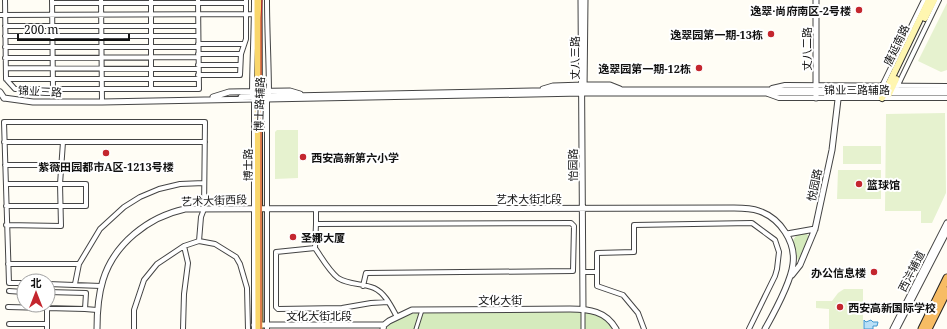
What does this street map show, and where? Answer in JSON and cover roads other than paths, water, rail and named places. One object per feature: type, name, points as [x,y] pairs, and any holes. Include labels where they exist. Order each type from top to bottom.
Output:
[{"type":"highway","points":[[922,329],[947,278]]},
{"type":"highway","points":[[928,329],[947,291]]},
{"type":"main road","name":"博士路","points":[[258,0],[260,96],[260,327]]},
{"type":"main road","name":"博士路","points":[[260,96],[262,0]]},
{"type":"main road","name":"唐延南路","points":[[888,90],[929,0]]},
{"type":"main road","name":"唐延南路","points":[[888,90],[934,0]]},
{"type":"street","points":[[5,0],[2,15],[5,26],[6,79],[15,89],[101,90],[199,89],[198,2]]},
{"type":"street","name":"博士路辅路","points":[[254,0],[252,59],[260,96]]},
{"type":"street","name":"博士路辅路","points":[[260,96],[267,0]]},
{"type":"street","name":"丈八三路","points":[[581,0],[583,88]]},
{"type":"street","name":"丈八三路","points":[[583,88],[585,0]]},
{"type":"street","name":"丈八二路","points":[[813,0],[814,92]]},
{"type":"street","name":"丈八二路","points":[[814,92],[816,0]]},
{"type":"street","points":[[888,90],[924,0]]},
{"type":"street","points":[[888,90],[939,0]]},
{"type":"street","points":[[6,79],[52,80],[240,75],[240,54],[246,39],[246,2],[52,2],[52,15],[52,26],[52,36],[52,47],[52,58],[52,68],[52,80],[52,89]]},
{"type":"street","points":[[101,2],[102,101]]},
{"type":"street","points":[[151,2],[151,89]]},
{"type":"street","points":[[2,15],[254,14]]},
{"type":"street","points":[[5,26],[198,26]]},
{"type":"street","points":[[5,36],[198,36]]},
{"type":"street","points":[[5,46],[151,47],[243,44]]},
{"type":"street","points":[[5,58],[151,58],[240,54]]},
{"type":"street","points":[[6,68],[151,68],[240,65]]},
{"type":"street","name":"锦业三路辅路","points":[[767,92],[785,85],[814,92],[888,90],[947,86]]},
{"type":"street","points":[[260,96],[536,91],[553,86],[622,90],[814,92],[838,94],[888,90],[947,90]]},
{"type":"street","points":[[260,96],[583,88],[767,92]]},
{"type":"street","name":"怡园路","points":[[583,88],[583,309]]},
{"type":"street","points":[[888,90],[947,93]]},
{"type":"street","name":"锦业三路辅路","points":[[888,90],[947,98]]},
{"type":"street","name":"悦园路","points":[[790,278],[800,265],[815,229],[832,150],[838,94]]},
{"type":"street","name":"锦业三路","points":[[1,95],[33,102],[260,96]]},
{"type":"street","name":"锦业三路","points":[[102,101],[260,96]]},
{"type":"street","points":[[16,283],[9,283],[4,122],[205,122],[204,209],[201,217],[199,241]]},
{"type":"street","points":[[4,142],[205,142]]},
{"type":"street","points":[[6,225],[61,226],[60,184],[63,142]]},
{"type":"street","points":[[5,165],[84,165]]},
{"type":"street","points":[[75,284],[79,264],[100,229],[124,207],[140,197],[159,189],[180,184],[204,183]]},
{"type":"street","points":[[6,184],[86,184],[86,206],[6,206]]},
{"type":"street","name":"艺术大街北段","points":[[260,208],[734,208],[750,209],[760,212],[770,217],[787,234]]},
{"type":"street","name":"艺术大街西段","points":[[97,329],[97,310],[101,286],[112,260],[125,243],[139,230],[158,218],[179,210],[260,208]]},
{"type":"street","points":[[316,209],[315,248],[333,273],[350,284],[373,288],[380,292],[388,302],[396,317]]},
{"type":"street","points":[[316,224],[571,223],[574,226],[573,271],[366,273],[363,286]]},
{"type":"street","points":[[644,329],[638,313],[623,295],[597,286],[597,253],[634,252],[634,225],[752,223],[775,240],[779,252],[779,258],[775,276],[749,329]]},
{"type":"street","name":"西沣辅道","points":[[893,329],[947,223]]},
{"type":"street","points":[[765,329],[790,278],[794,257],[787,234],[815,229]]},
{"type":"street","name":"西沣辅道","points":[[897,329],[947,231]]},
{"type":"street","points":[[134,329],[134,310],[144,280],[157,264],[184,246],[199,241],[215,244],[236,257],[240,264],[247,288],[248,329]]},
{"type":"street","points":[[184,246],[188,263],[184,294],[184,329]]},
{"type":"street","points":[[315,248],[276,252],[276,307],[278,309],[342,308],[371,303],[388,302]]},
{"type":"street","points":[[8,264],[79,264]]},
{"type":"street","points":[[583,272],[597,272]]},
{"type":"street","points":[[56,284],[101,286]]},
{"type":"street","points":[[9,291],[16,291]]},
{"type":"street","points":[[56,292],[86,292],[85,309]]},
{"type":"street","points":[[8,307],[16,307]]},
{"type":"street","points":[[56,307],[97,310]]},
{"type":"street","points":[[416,329],[423,309]]},
{"type":"street","name":"文化大街","points":[[384,327],[396,317],[412,310],[423,309],[583,309],[592,310],[609,319],[616,329]]},
{"type":"street","points":[[583,309],[583,329]]},
{"type":"street","points":[[9,324],[47,327],[47,313]]},
{"type":"street","name":"文化大街北段","points":[[260,327],[384,327]]},
{"type":"water","points":[[864,320],[866,322],[871,320],[873,322],[878,322],[877,326],[873,326],[873,329],[864,329]]},
{"type":"tram line","points":[[261,329],[262,0]]},
{"type":"place","name":"逸翠·尚府南区-2号楼","points":[[859,10]]},
{"type":"place","name":"逸翠园第一期-13栋","points":[[771,34]]},
{"type":"place","name":"逸翠园第一期-12栋","points":[[699,68]]},
{"type":"place","name":"紫薇田园都市A区-1213号楼","points":[[106,153]]},
{"type":"place","name":"西安高新第六小学","points":[[303,157]]},
{"type":"place","name":"篮球馆","points":[[859,184]]},
{"type":"place","name":"圣娜大厦","points":[[293,237]]},
{"type":"place","name":"办公信息楼","points":[[874,272]]},
{"type":"place","name":"西安高新国际学校","points":[[840,307]]}]
